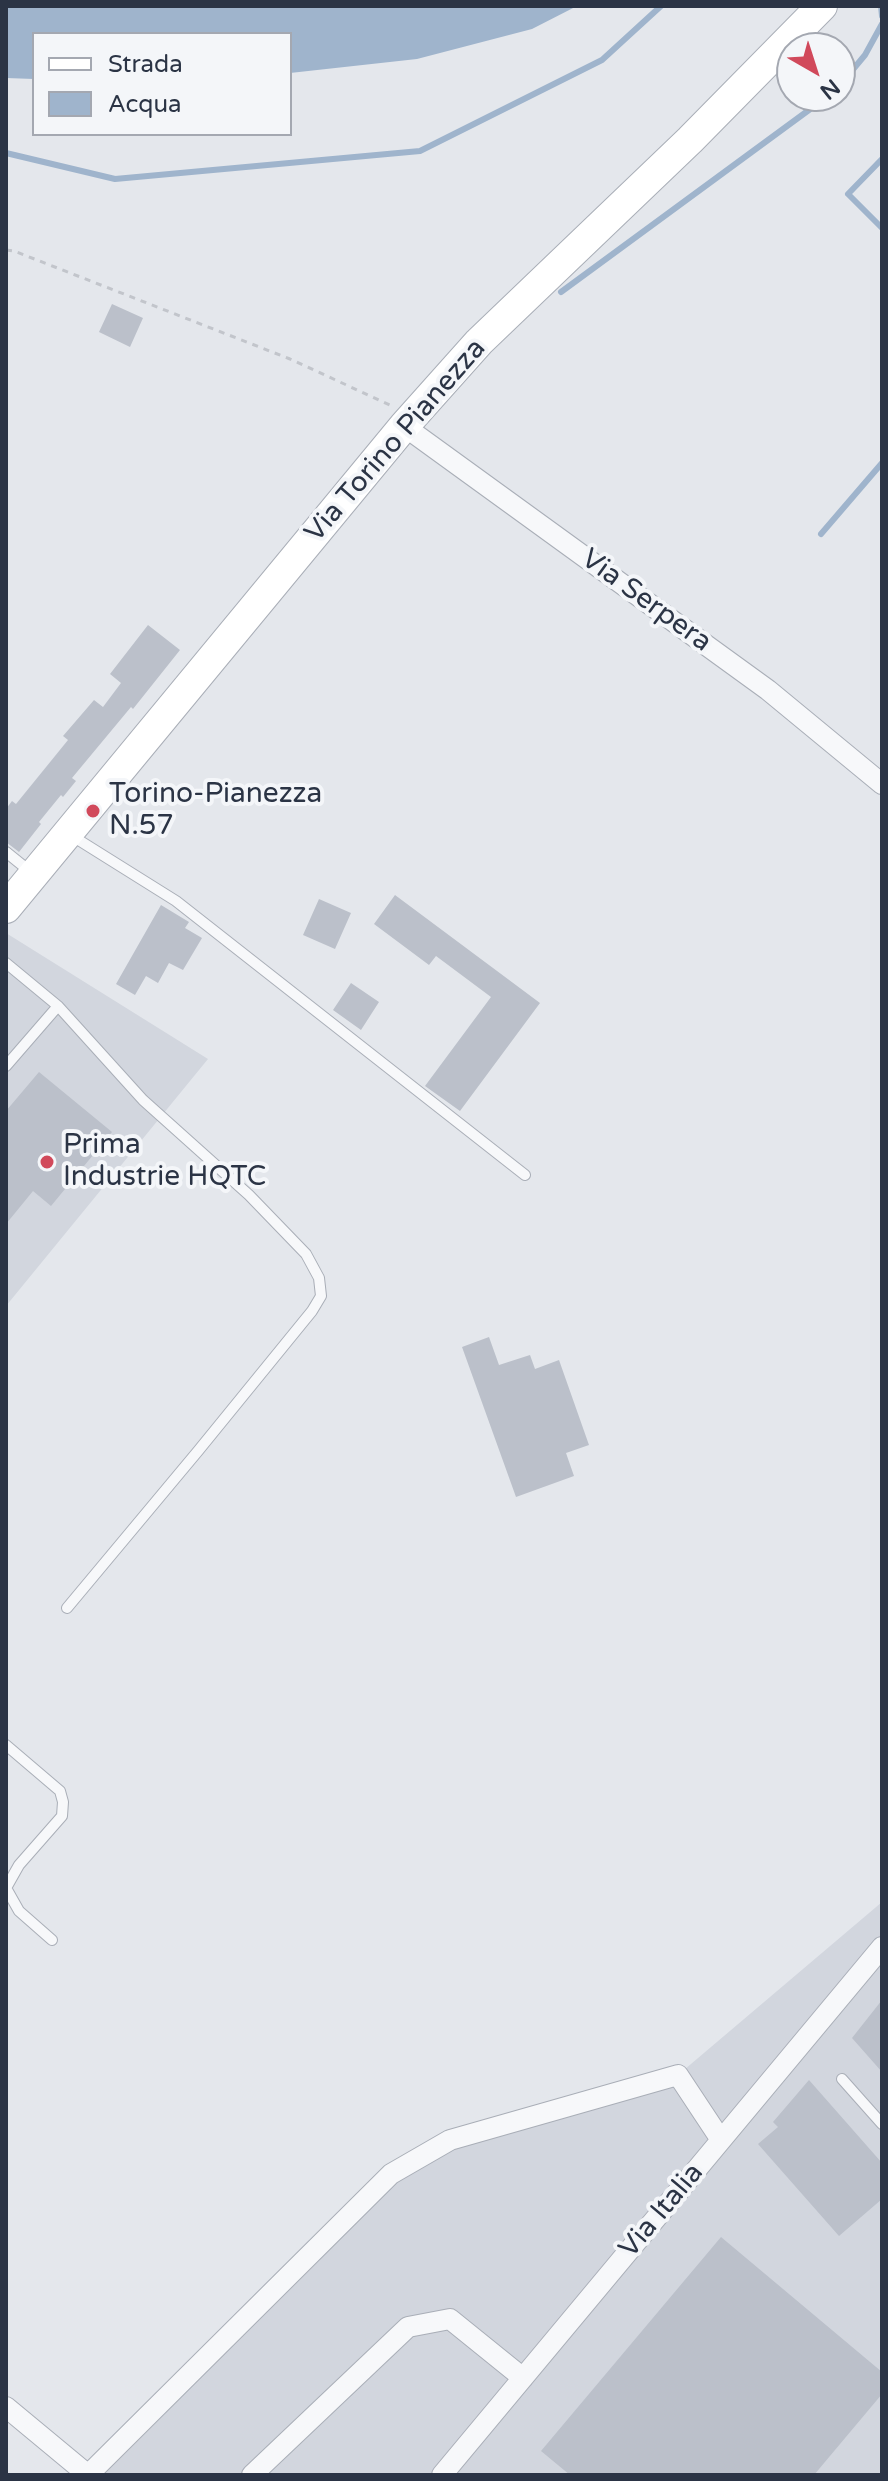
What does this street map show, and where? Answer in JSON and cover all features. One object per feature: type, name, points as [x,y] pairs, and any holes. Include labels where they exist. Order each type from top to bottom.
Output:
[{"type":"main road","name":"Via Torino Pianezza","points":[[6,908],[409,421],[479,342],[690,140],[822,6]]},
{"type":"street","name":"Via Serpera","points":[[409,421],[768,690],[882,784]]},
{"type":"street","name":"Via Italia","points":[[442,2475],[882,1947]]},
{"type":"street","points":[[6,2407],[88,2475],[391,2174],[450,2140],[678,2075],[721,2140]]},
{"type":"street","points":[[252,2475],[408,2327],[450,2319],[523,2378]]},
{"type":"lane","points":[[67,833],[176,901],[525,1175]]},
{"type":"lane","points":[[6,852],[33,874]]},
{"type":"lane","points":[[6,963],[58,1006],[143,1100],[249,1195],[306,1254],[319,1278],[321,1296],[208,1440],[67,1608]]},
{"type":"lane","points":[[6,1066],[58,1006]]},
{"type":"lane","points":[[6,1745],[60,1791],[63,1802],[62,1816],[19,1865],[6,1888],[19,1911],[52,1940]]},
{"type":"lane","points":[[842,2079],[882,2124]]},
{"type":"path","points":[[6,250],[290,359],[409,421]]},
{"type":"shaded area","points":[[6,933],[208,1059],[6,1306]]},
{"type":"shaded area","points":[[882,1902],[882,2475],[88,2475],[391,2174],[450,2140],[678,2075]]},
{"type":"water","points":[[6,6],[577,6],[532,29],[417,59],[292,73],[292,32],[32,32],[32,79],[6,78]]},
{"type":"building","points":[[112,304],[143,318],[130,347],[99,332]]},
{"type":"building","points":[[148,625],[180,650],[72,778],[76,781],[39,822],[41,824],[19,852],[6,842],[6,809],[12,801],[16,804],[68,740],[63,736],[94,700],[103,707],[121,683],[110,674]]},
{"type":"building","points":[[395,895],[540,1003],[460,1111],[425,1086],[491,997],[436,956],[429,965],[374,924]]},
{"type":"building","points":[[319,899],[351,913],[335,949],[303,935]]},
{"type":"building","points":[[161,905],[189,922],[185,928],[202,938],[183,970],[169,963],[158,983],[146,976],[135,995],[116,984]]},
{"type":"building","points":[[351,983],[379,1002],[361,1030],[333,1010]]},
{"type":"building","name":"Prima Industrie HQTC","points":[[39,1072],[112,1132],[51,1206],[33,1191],[6,1224],[6,1111]]},
{"type":"building","points":[[489,1337],[499,1365],[530,1355],[535,1369],[559,1360],[589,1445],[566,1453],[574,1476],[516,1497],[462,1347]]},
{"type":"building","points":[[882,2000],[882,2072],[852,2038]]},
{"type":"building","points":[[809,2080],[882,2163],[882,2199],[839,2236],[758,2144],[778,2127],[773,2122]]},
{"type":"building","points":[[721,2237],[882,2372],[882,2394],[814,2475],[570,2475],[541,2451]]},
{"type":"waterway","points":[[6,153],[115,179],[420,151],[602,60],[661,6]]},
{"type":"waterway","points":[[881,6],[882,16]]},
{"type":"waterway","points":[[856,66],[882,24]]},
{"type":"waterway","points":[[561,292],[806,112]]},
{"type":"waterway","points":[[882,159],[848,194],[882,228]]},
{"type":"waterway","points":[[821,534],[882,463]]},
{"type":"place","name":"Torino-Pianezza N.57","points":[[93,811]]},
{"type":"place","name":"Prima Industrie HQTC","points":[[47,1162]]}]
